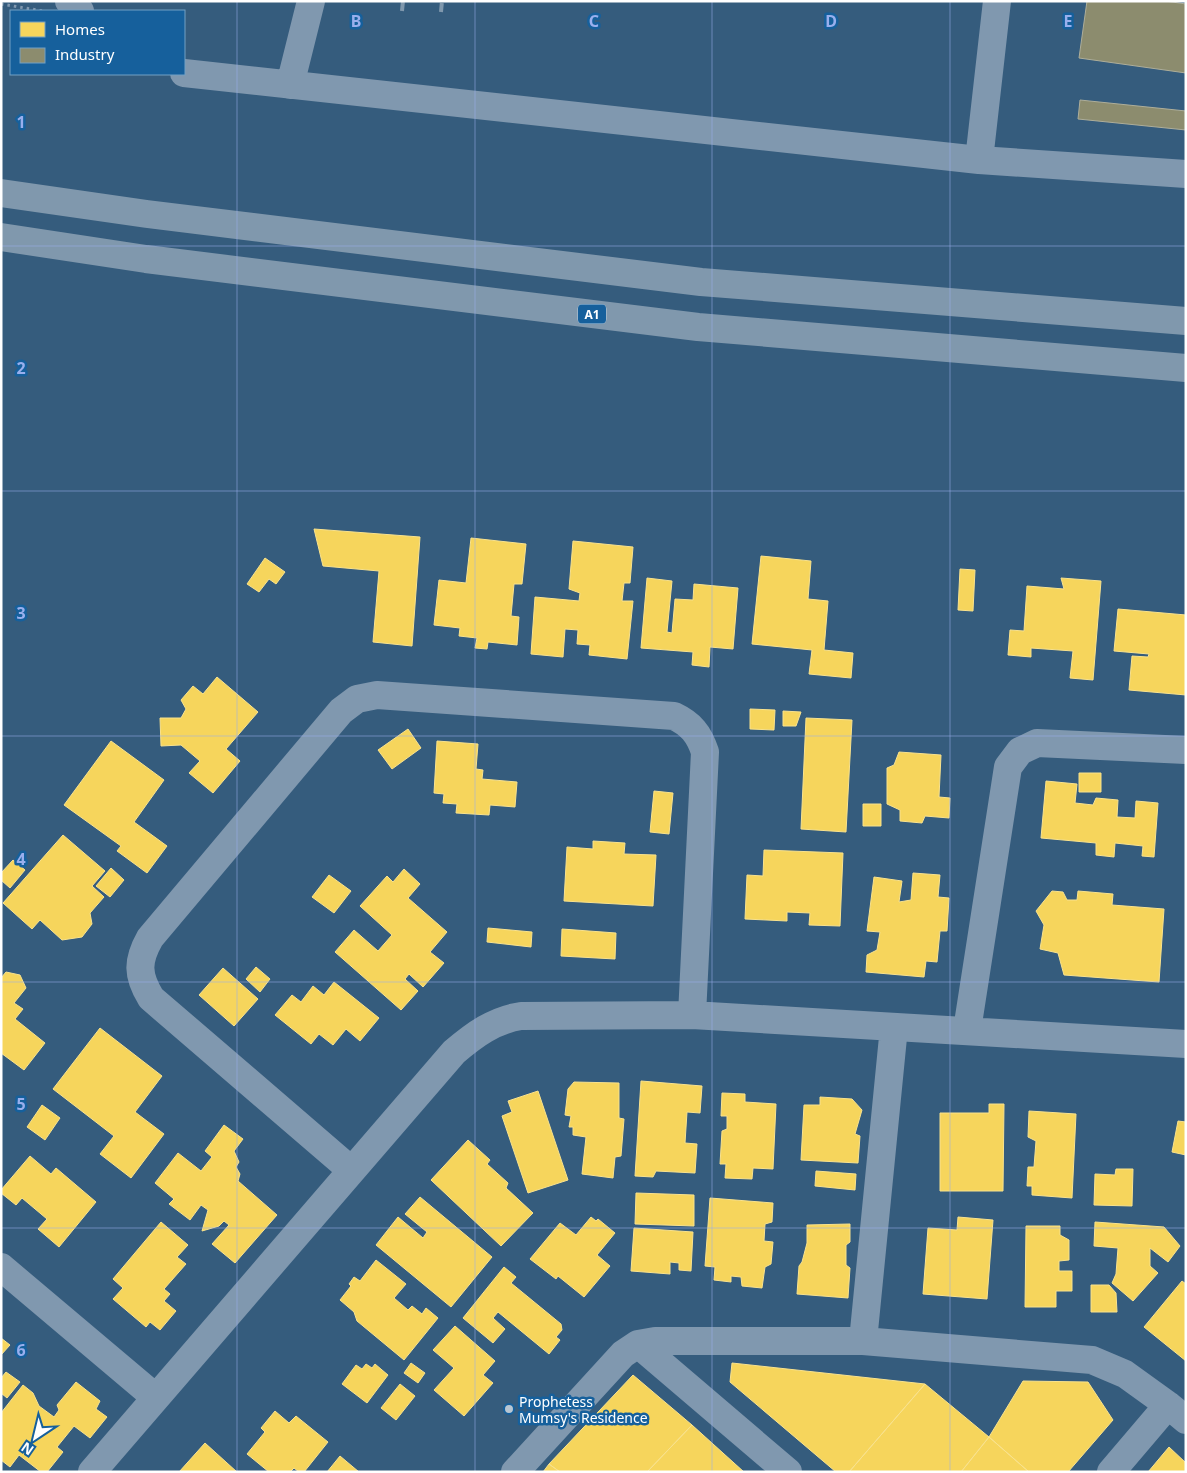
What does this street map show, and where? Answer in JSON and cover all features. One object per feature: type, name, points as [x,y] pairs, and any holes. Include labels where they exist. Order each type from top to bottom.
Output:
[{"type":"highway","points":[[1,193],[147,214],[702,282],[1186,321]]},
{"type":"highway","name":"A1","points":[[1,237],[146,259],[698,327],[1186,368]]},
{"type":"street","points":[[70,1],[79,10]]},
{"type":"street","points":[[290,85],[311,1]]},
{"type":"street","points":[[979,160],[998,1]]},
{"type":"street","points":[[185,72],[979,160],[1186,174]]},
{"type":"street","points":[[351,1170],[151,998],[142,984],[140,969],[143,951],[150,938],[341,711],[358,699],[377,695],[664,715],[674,716],[689,723],[701,739],[705,752],[692,1015]]},
{"type":"street","points":[[967,1030],[1008,767],[1020,751],[1037,743],[1186,750]]},
{"type":"street","points":[[92,1472],[454,1052],[476,1034],[504,1018],[520,1016],[692,1015],[1186,1044]]},
{"type":"street","points":[[864,1341],[894,1027]]},
{"type":"street","points":[[1,1267],[155,1397]]},
{"type":"street","points":[[515,1472],[623,1354],[638,1344],[655,1341],[864,1341],[1092,1360],[1125,1374],[1177,1413],[1111,1472]]},
{"type":"street","points":[[638,1344],[788,1472]]},
{"type":"path","points":[[1,4],[37,10]]},
{"type":"building: Homes","points":[[314,529],[420,537],[412,646],[373,642],[379,571],[323,566]]},
{"type":"building: Homes","points":[[471,538],[526,544],[522,584],[514,584],[511,616],[519,617],[517,645],[488,642],[487,649],[475,648],[477,638],[459,636],[460,628],[434,625],[439,580],[466,583]]},
{"type":"building: Homes","points":[[573,541],[633,547],[630,583],[624,583],[622,601],[633,601],[627,659],[589,655],[590,645],[577,644],[578,630],[565,629],[563,657],[531,654],[535,597],[579,601],[580,593],[569,589]]},
{"type":"building: Homes","points":[[761,556],[811,561],[808,599],[828,601],[824,650],[853,653],[851,678],[809,674],[812,650],[752,644]]},
{"type":"building: Homes","points":[[265,558],[285,572],[276,584],[269,579],[259,592],[247,584]]},
{"type":"building: Homes","points":[[960,569],[975,570],[973,611],[958,610]]},
{"type":"building: Homes","points":[[647,578],[672,581],[667,632],[672,633],[675,599],[693,600],[694,584],[738,588],[733,649],[710,647],[709,667],[692,665],[693,652],[641,648]]},
{"type":"building: Homes","points":[[1061,578],[1101,581],[1093,680],[1070,678],[1073,651],[1031,648],[1031,657],[1008,655],[1010,630],[1024,631],[1027,586],[1064,589]]},
{"type":"building: Homes","points":[[1118,609],[1186,615],[1186,695],[1129,690],[1132,656],[1148,657],[1149,654],[1114,651]]},
{"type":"building: Homes","points":[[217,677],[258,712],[226,749],[240,761],[213,793],[189,773],[200,761],[181,745],[161,746],[160,718],[181,718],[186,709],[181,700],[193,686],[203,694]]},
{"type":"building: Homes","points":[[750,709],[775,710],[774,730],[750,729]]},
{"type":"building: Homes","points":[[783,711],[801,712],[796,726],[783,726]]},
{"type":"building: Homes","points":[[806,718],[852,720],[846,832],[801,829]]},
{"type":"building: Homes","points":[[408,729],[421,748],[392,769],[378,750]]},
{"type":"building: Homes","points":[[111,741],[164,780],[134,822],[167,846],[147,873],[117,851],[121,846],[64,805]]},
{"type":"building: Homes","points":[[437,741],[478,744],[476,769],[483,770],[482,779],[517,782],[515,807],[490,805],[489,815],[456,813],[457,804],[443,803],[444,794],[434,793]]},
{"type":"building: Homes","points":[[899,752],[941,755],[939,797],[950,798],[949,818],[925,816],[922,823],[900,821],[900,810],[887,804],[887,768],[894,765]]},
{"type":"building: Homes","points":[[1079,773],[1101,773],[1101,792],[1079,792]]},
{"type":"building: Homes","points":[[1046,781],[1077,784],[1075,803],[1093,805],[1096,798],[1118,800],[1117,817],[1135,818],[1136,801],[1158,803],[1154,857],[1142,856],[1143,846],[1115,843],[1114,857],[1096,855],[1096,843],[1041,838]]},
{"type":"building: Homes","points":[[654,791],[673,793],[669,834],[650,832]]},
{"type":"building: Homes","points":[[863,804],[881,804],[881,826],[863,826]]},
{"type":"building: Homes","points":[[63,835],[105,871],[92,886],[104,897],[90,913],[92,924],[82,937],[62,940],[40,920],[32,929],[3,903]]},
{"type":"building: Homes","points":[[593,841],[625,843],[624,854],[656,855],[653,906],[564,901],[567,847],[593,849]]},
{"type":"building: Homes","points":[[764,850],[843,853],[840,926],[809,925],[810,913],[787,912],[787,921],[745,919],[747,875],[763,876]]},
{"type":"building: Homes","points":[[13,860],[25,870],[10,888],[1,880],[1,873]]},
{"type":"building: Homes","points":[[111,868],[124,880],[110,897],[96,886]]},
{"type":"building: Homes","points":[[404,869],[420,884],[408,898],[447,932],[430,952],[444,963],[423,987],[409,974],[405,979],[418,991],[401,1010],[335,952],[354,930],[378,951],[392,935],[360,906],[387,876],[393,882]]},
{"type":"building: Homes","points":[[913,873],[940,875],[938,897],[949,898],[947,931],[940,931],[937,962],[926,961],[924,977],[866,972],[867,955],[877,950],[880,932],[867,931],[874,877],[902,881],[899,902],[911,900]]},
{"type":"building: Homes","points":[[329,875],[351,891],[334,913],[312,897]]},
{"type":"building: Homes","points":[[1052,891],[1063,892],[1067,900],[1077,900],[1078,891],[1113,894],[1112,905],[1164,909],[1159,982],[1064,975],[1058,953],[1040,949],[1044,925],[1036,911]]},
{"type":"building: Homes","points":[[488,928],[532,932],[531,947],[487,942]]},
{"type":"building: Homes","points":[[562,929],[616,933],[615,959],[561,956]]},
{"type":"building: Homes","points":[[256,967],[270,979],[260,992],[246,979]]},
{"type":"building: Homes","points":[[223,968],[258,999],[234,1026],[199,995]]},
{"type":"building: Homes","points":[[6,972],[20,975],[26,988],[14,1003],[23,1009],[15,1019],[45,1043],[24,1070],[1,1053],[1,978]]},
{"type":"building: Homes","points":[[334,982],[379,1018],[360,1041],[346,1029],[333,1045],[319,1034],[311,1044],[275,1015],[292,995],[301,1002],[313,986],[324,995]]},
{"type":"building: Homes","points":[[100,1028],[162,1076],[135,1112],[164,1134],[131,1178],[100,1154],[114,1136],[53,1089]]},
{"type":"building: Homes","points":[[641,1081],[702,1086],[700,1113],[687,1112],[685,1143],[697,1144],[695,1173],[656,1171],[653,1177],[635,1176]]},
{"type":"building: Homes","points":[[574,1082],[619,1083],[619,1118],[624,1119],[621,1156],[615,1157],[613,1178],[582,1174],[586,1137],[573,1135],[573,1127],[569,1127],[571,1116],[565,1115],[568,1089]]},
{"type":"building: Homes","points":[[538,1091],[568,1180],[528,1193],[502,1116],[512,1112],[508,1101]]},
{"type":"building: Homes","points":[[722,1093],[745,1094],[745,1102],[776,1104],[773,1169],[753,1168],[752,1179],[725,1178],[726,1164],[720,1164],[722,1131],[727,1129],[727,1116],[721,1116]]},
{"type":"building: Homes","points":[[820,1097],[852,1099],[862,1110],[855,1134],[860,1136],[858,1163],[801,1160],[804,1105],[820,1105]]},
{"type":"building: Homes","points":[[989,1104],[1004,1104],[1003,1191],[940,1191],[940,1113],[989,1113]]},
{"type":"building: Homes","points":[[42,1105],[60,1118],[45,1140],[27,1127]]},
{"type":"building: Homes","points":[[1029,1111],[1076,1114],[1072,1198],[1032,1195],[1032,1186],[1027,1186],[1028,1167],[1034,1167],[1036,1141],[1028,1137]]},
{"type":"building: Homes","points":[[1178,1121],[1186,1122],[1186,1155],[1172,1152]]},
{"type":"building: Homes","points":[[224,1125],[243,1139],[234,1151],[239,1162],[236,1167],[240,1174],[238,1181],[277,1215],[235,1263],[212,1244],[229,1225],[224,1221],[219,1226],[202,1231],[208,1210],[201,1205],[190,1220],[169,1204],[174,1199],[155,1183],[178,1153],[201,1171],[212,1157],[205,1151]]},
{"type":"building: Homes","points":[[468,1140],[490,1160],[487,1164],[508,1183],[506,1188],[533,1213],[501,1246],[431,1180]]},
{"type":"building: Homes","points":[[30,1156],[51,1174],[56,1168],[96,1202],[59,1247],[38,1229],[47,1219],[22,1198],[16,1205],[1,1193],[1,1190]]},
{"type":"building: Homes","points":[[1116,1169],[1133,1169],[1132,1206],[1094,1205],[1095,1174],[1115,1175]]},
{"type":"building: Homes","points":[[816,1171],[856,1174],[855,1190],[815,1186]]},
{"type":"building: Homes","points":[[636,1193],[694,1195],[694,1226],[635,1224]]},
{"type":"building: Homes","points":[[420,1197],[492,1257],[451,1307],[376,1245],[398,1217],[423,1238],[427,1232],[405,1214]]},
{"type":"building: Homes","points":[[710,1198],[773,1203],[772,1222],[765,1224],[764,1241],[773,1242],[771,1264],[765,1267],[762,1288],[742,1286],[741,1277],[731,1276],[731,1282],[714,1280],[715,1267],[705,1266]]},
{"type":"building: Homes","points":[[591,1217],[596,1221],[598,1219],[615,1233],[597,1255],[610,1266],[584,1297],[558,1276],[556,1279],[530,1259],[560,1223],[576,1235]]},
{"type":"building: Homes","points":[[958,1217],[993,1220],[987,1299],[923,1294],[928,1228],[957,1230]]},
{"type":"building: Homes","points":[[161,1222],[188,1245],[177,1257],[186,1264],[164,1289],[170,1294],[164,1301],[176,1311],[160,1330],[150,1322],[146,1327],[113,1299],[123,1288],[113,1279]]},
{"type":"building: Homes","points":[[1095,1222],[1164,1227],[1180,1246],[1168,1262],[1150,1248],[1150,1266],[1158,1273],[1133,1301],[1112,1283],[1116,1274],[1118,1248],[1094,1246]]},
{"type":"building: Homes","points":[[850,1224],[850,1242],[846,1245],[846,1265],[850,1268],[848,1298],[797,1294],[799,1266],[802,1262],[807,1243],[807,1225]]},
{"type":"building: Homes","points":[[1026,1226],[1060,1226],[1060,1235],[1069,1240],[1069,1260],[1059,1261],[1059,1271],[1072,1271],[1072,1291],[1056,1291],[1056,1307],[1025,1307]]},
{"type":"building: Homes","points":[[634,1228],[693,1232],[691,1271],[679,1270],[679,1263],[670,1262],[670,1274],[631,1271]]},
{"type":"building: Homes","points":[[376,1260],[406,1284],[394,1298],[408,1310],[412,1306],[422,1314],[426,1308],[438,1318],[404,1360],[357,1321],[354,1312],[340,1300],[351,1286],[349,1284],[354,1277],[360,1281]]},
{"type":"building: Homes","points":[[504,1267],[516,1277],[511,1283],[561,1324],[562,1330],[556,1337],[560,1340],[549,1354],[498,1312],[493,1318],[505,1329],[493,1343],[463,1318]]},
{"type":"building: Homes","points":[[1182,1281],[1186,1284],[1186,1361],[1144,1327]]},
{"type":"building: Homes","points":[[1091,1285],[1109,1285],[1116,1293],[1117,1312],[1091,1312]]},
{"type":"building: Homes","points":[[455,1326],[495,1361],[483,1375],[493,1383],[464,1416],[434,1390],[454,1368],[433,1350]]},
{"type":"building: Homes","points":[[1,1338],[10,1345],[1,1355]]},
{"type":"building: Homes","points":[[411,1363],[425,1373],[418,1383],[404,1373]]},
{"type":"building: Homes","points":[[732,1363],[925,1384],[849,1472],[836,1472],[730,1382]]},
{"type":"building: Homes","points":[[366,1364],[372,1368],[375,1364],[388,1375],[367,1403],[342,1384],[356,1365],[362,1369]]},
{"type":"building: Homes","points":[[6,1372],[20,1382],[7,1398],[1,1393],[1,1378]]},
{"type":"building: Homes","points":[[633,1375],[692,1425],[647,1472],[560,1472],[549,1464]]},
{"type":"building: Homes","points":[[1023,1381],[1088,1382],[1113,1420],[1068,1472],[1029,1472],[989,1437]]},
{"type":"building: Homes","points":[[76,1382],[100,1401],[96,1409],[107,1417],[90,1438],[74,1426],[57,1447],[63,1452],[47,1472],[41,1472],[19,1455],[10,1467],[1,1460],[1,1413],[23,1385],[33,1393],[39,1406],[54,1417],[59,1410],[57,1405]]},
{"type":"building: Homes","points":[[400,1384],[415,1396],[396,1420],[381,1408]]},
{"type":"building: Homes","points":[[925,1384],[989,1437],[961,1472],[849,1472]]},
{"type":"building: Homes","points":[[275,1411],[289,1423],[296,1416],[328,1442],[304,1472],[299,1472],[294,1468],[290,1472],[269,1472],[247,1454],[265,1432],[261,1428]]},
{"type":"building: Homes","points":[[692,1425],[744,1472],[647,1472]]},
{"type":"building: Homes","points":[[989,1437],[1029,1472],[961,1472]]},
{"type":"building: Homes","points":[[205,1443],[237,1472],[179,1472]]},
{"type":"building: Homes","points":[[1169,1447],[1186,1463],[1186,1472],[1148,1472]]},
{"type":"building: Homes","points":[[340,1456],[359,1472],[327,1472]]},
{"type":"building: Homes","points":[[549,1464],[560,1472],[543,1472]]},
{"type":"building: Industry","points":[[1087,1],[1165,1],[1186,4],[1186,73],[1079,58]]},
{"type":"building: Industry","points":[[1080,100],[1186,111],[1186,130],[1078,119]]},
{"type":"railway","points":[[402,11],[403,1]]},
{"type":"railway","points":[[441,12],[442,1]]},
{"type":"place","name":"Prophetess Mumsy's Residence","points":[[509,1409]]}]
